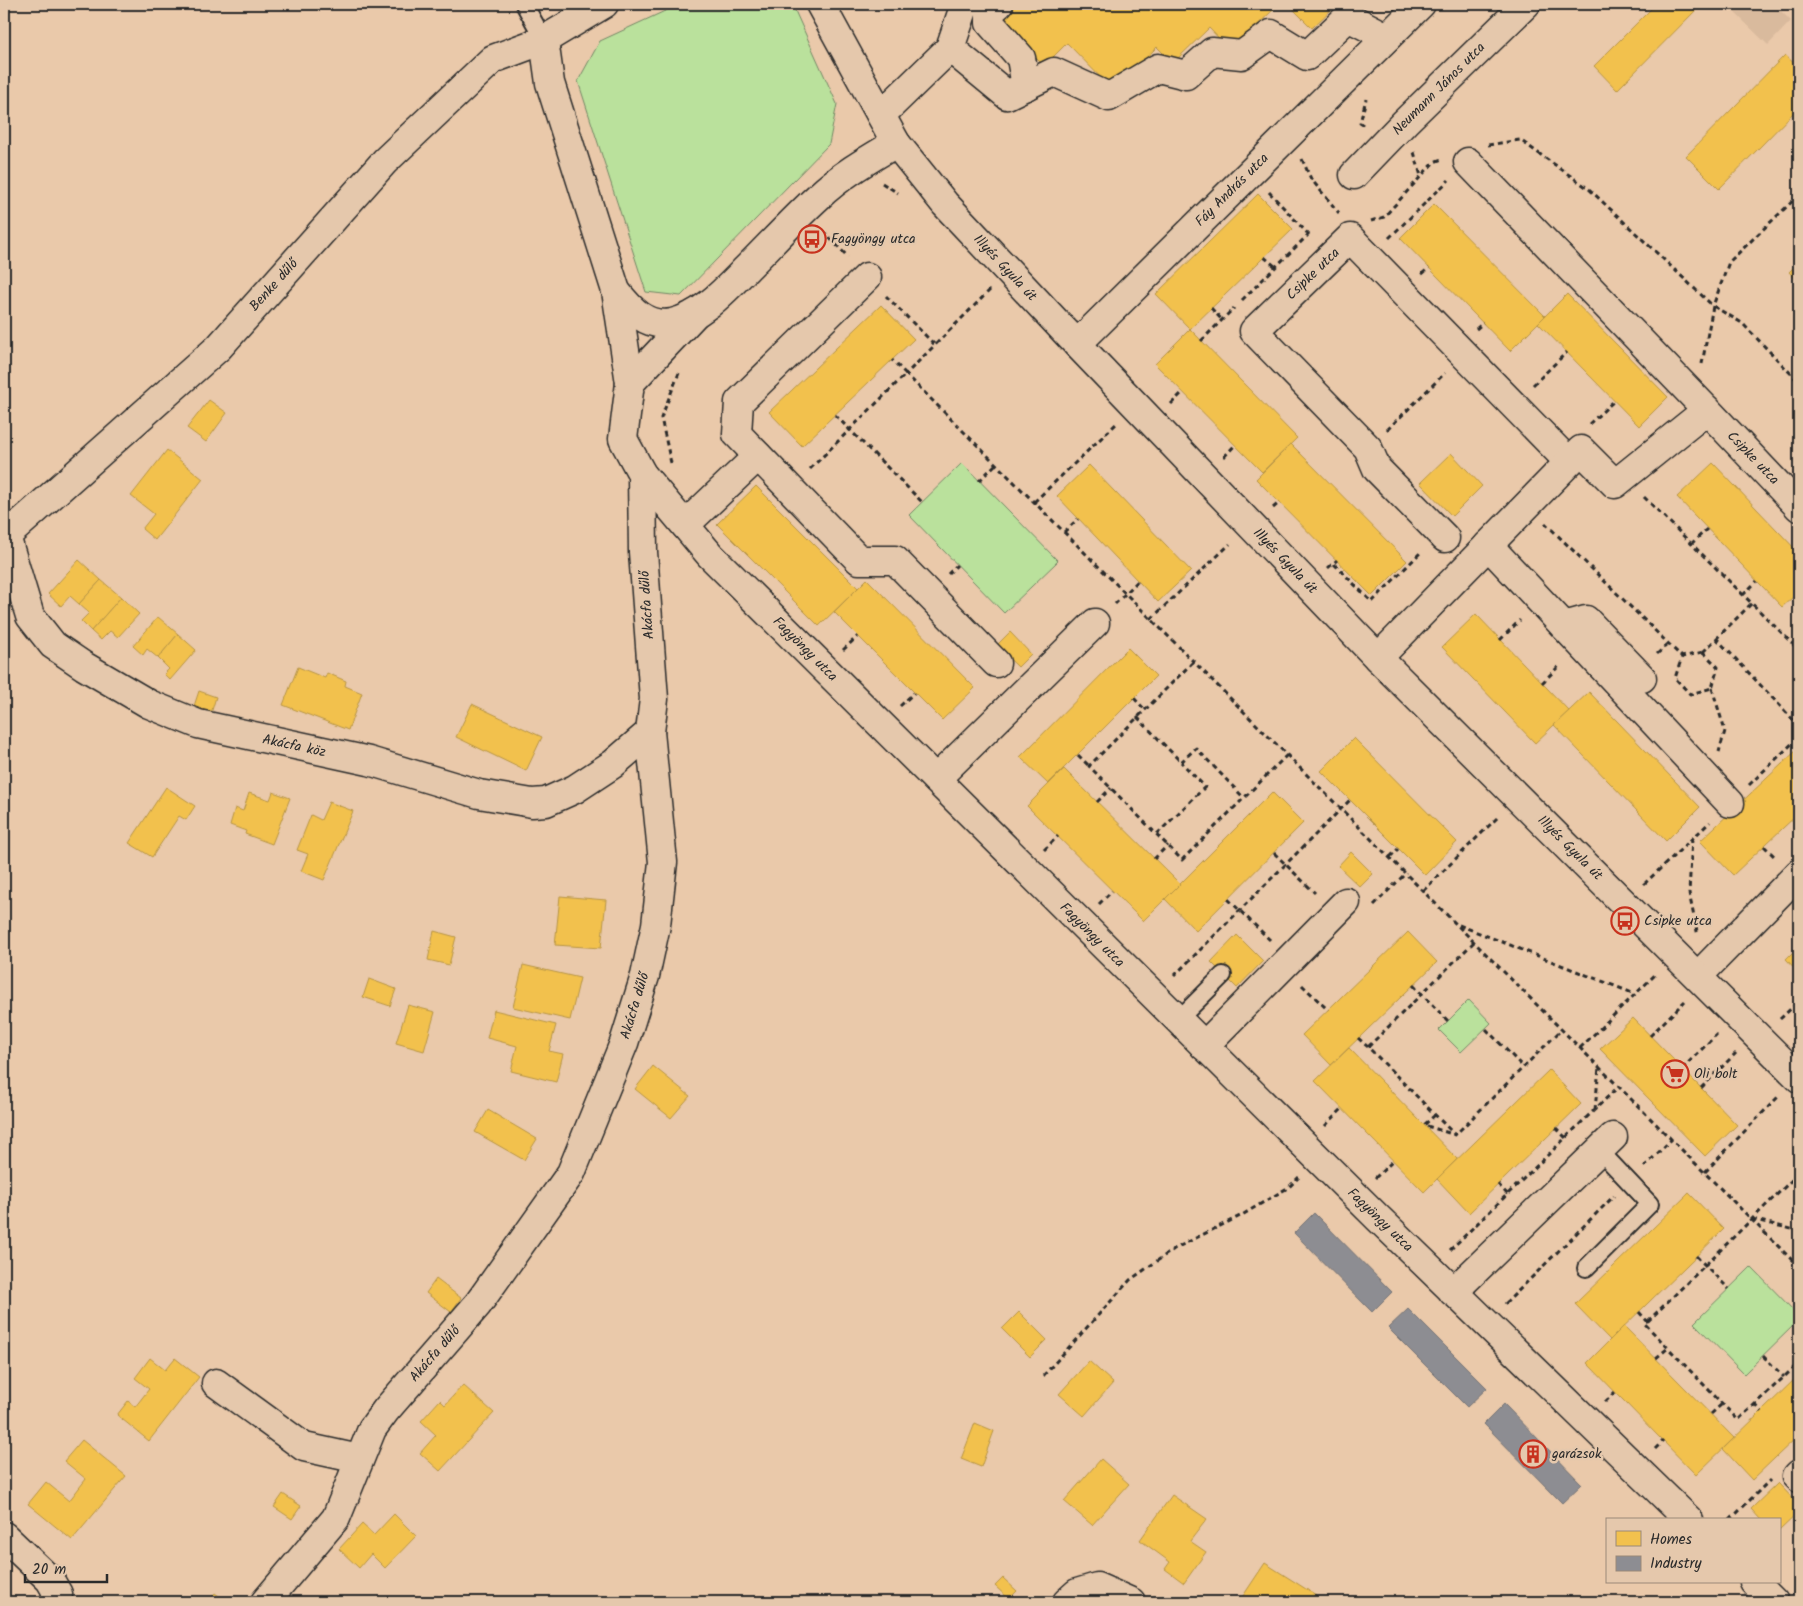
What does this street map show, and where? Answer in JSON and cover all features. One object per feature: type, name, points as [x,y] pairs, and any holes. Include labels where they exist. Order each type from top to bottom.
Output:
[{"type":"street","name":"Benke dűlő","points":[[5,537],[219,347],[385,161],[493,59],[544,40],[604,4]]},
{"type":"street","name":"Illyés Gyula út","points":[[820,4],[896,143],[945,204],[1076,344],[1693,987],[1791,1085]]},
{"type":"street","points":[[881,115],[950,48],[965,4]]},
{"type":"street","points":[[999,4],[990,12],[990,23],[1021,58],[1026,86]]},
{"type":"street","name":"Fáy András utca","points":[[1076,344],[1421,4]]},
{"type":"street","name":"Neumann János utca","points":[[1354,175],[1526,4]]},
{"type":"street","points":[[950,48],[1007,95],[1054,72],[1109,97],[1158,68],[1186,75],[1212,52],[1242,55],[1271,34],[1307,56],[1348,18],[1387,36]]},
{"type":"street","points":[[544,40],[550,83],[616,292],[631,310],[653,323],[672,323],[695,314]]},
{"type":"street","points":[[630,383],[695,314],[717,298],[819,196],[862,163],[896,143]]},
{"type":"street","name":"Csipke utca","points":[[1468,154],[1799,507]]},
{"type":"street","name":"Csipke utca","points":[[1445,538],[1377,469],[1368,448],[1254,331],[1351,233],[1368,258],[1569,462]]},
{"type":"street","points":[[867,276],[739,402],[737,434],[859,560],[895,560],[996,664]]},
{"type":"street","name":"Fagyöngy utca","points":[[616,292],[630,383],[623,439],[642,474],[710,555],[1318,1159],[1687,1518]]},
{"type":"street","points":[[1378,658],[1581,450],[1615,484],[1700,403]]},
{"type":"street","points":[[685,525],[758,456]]},
{"type":"street","name":"Akácfa dűlő","points":[[265,1602],[336,1518],[372,1429],[386,1410],[478,1304],[571,1173],[620,1052],[644,976],[652,942],[656,924],[663,862],[650,732],[654,698],[643,552],[642,474]]},
{"type":"street","name":"Akácfa köz","points":[[5,537],[30,616],[53,644],[84,666],[149,704],[198,724],[369,761],[479,794],[532,803],[546,802],[575,789],[613,764],[650,732]]},
{"type":"street","points":[[1488,545],[1730,802]]},
{"type":"street","points":[[1564,626],[1586,620],[1642,678]]},
{"type":"street","points":[[936,779],[1095,624]]},
{"type":"street","points":[[1693,987],[1790,868]]},
{"type":"street","points":[[1204,1046],[1294,970],[1351,907]]},
{"type":"street","points":[[1453,1292],[1606,1143]]},
{"type":"street","points":[[216,1383],[304,1447],[359,1459]]},
{"type":"street","points":[[1799,1474],[1797,1476],[1799,1478]]},
{"type":"street","points":[[4,1536],[50,1580],[58,1594],[54,1602]]},
{"type":"street","points":[[1756,1584],[1774,1602]]},
{"type":"street","points":[[1066,1602],[1077,1593],[1097,1587],[1131,1602]]},
{"type":"lane","points":[[524,4],[544,40]]},
{"type":"lane","points":[[1178,1020],[1223,974]]},
{"type":"lane","points":[[1586,1268],[1650,1204],[1629,1181],[1606,1143]]},
{"type":"path","points":[[1363,61],[1366,100],[1360,123],[1386,142]]},
{"type":"path","points":[[1300,155],[1310,179],[1351,233],[1384,217],[1434,162],[1520,140],[1588,189],[1713,306],[1742,323],[1799,382]]},
{"type":"path","points":[[1201,340],[1309,234],[1265,188]]},
{"type":"path","points":[[1700,403],[1713,306],[1730,262],[1799,195]]},
{"type":"path","points":[[1368,258],[1429,200]]},
{"type":"path","points":[[819,227],[935,345]]},
{"type":"path","points":[[1264,257],[1276,267]]},
{"type":"path","points":[[790,488],[991,289]]},
{"type":"path","points":[[1211,308],[1222,320]]},
{"type":"path","points":[[1512,404],[1567,352]]},
{"type":"path","points":[[892,360],[1799,1267]]},
{"type":"path","points":[[673,468],[662,418],[682,365]]},
{"type":"path","points":[[1368,448],[1446,373]]},
{"type":"path","points":[[1168,406],[1183,392]]},
{"type":"path","points":[[834,415],[922,502]]},
{"type":"path","points":[[1034,502],[1120,420]]},
{"type":"path","points":[[1220,460],[1235,445]]},
{"type":"path","points":[[979,480],[996,464]]},
{"type":"path","points":[[1527,505],[1682,657]]},
{"type":"path","points":[[1064,532],[1078,519]]},
{"type":"path","points":[[1691,544],[1707,529]]},
{"type":"path","points":[[1152,620],[1235,539]]},
{"type":"path","points":[[1326,570],[1337,560]]},
{"type":"path","points":[[1334,564],[1372,602],[1411,565]]},
{"type":"path","points":[[947,575],[957,565]]},
{"type":"path","points":[[1125,593],[1138,581]]},
{"type":"path","points":[[1743,594],[1757,581]]},
{"type":"path","points":[[1682,657],[1703,652],[1752,603]]},
{"type":"path","points":[[1500,640],[1520,620]]},
{"type":"path","points":[[845,649],[858,636]]},
{"type":"path","points":[[1716,638],[1799,726]]},
{"type":"path","points":[[1703,652],[1718,667],[1712,688],[1725,731]]},
{"type":"path","points":[[1682,657],[1675,678],[1690,694],[1712,688]]},
{"type":"path","points":[[1089,766],[1193,662]]},
{"type":"path","points":[[1542,683],[1561,664]]},
{"type":"path","points":[[898,709],[914,693]]},
{"type":"path","points":[[1134,698],[1145,710]]},
{"type":"path","points":[[1137,718],[1205,787],[1157,834]]},
{"type":"path","points":[[1181,762],[1196,748],[1244,798]]},
{"type":"path","points":[[1078,755],[1182,860],[1287,755]]},
{"type":"path","points":[[1097,802],[1111,788]]},
{"type":"path","points":[[1172,977],[1350,800]]},
{"type":"path","points":[[1424,891],[1504,812]]},
{"type":"path","points":[[1037,856],[1058,836]]},
{"type":"path","points":[[1692,838],[1689,893],[1698,937]]},
{"type":"path","points":[[1154,858],[1168,845]]},
{"type":"path","points":[[1764,846],[1790,868]]},
{"type":"path","points":[[1390,857],[1398,849]]},
{"type":"path","points":[[1274,852],[1286,864],[1351,907],[1406,874]]},
{"type":"path","points":[[1099,904],[1112,891]]},
{"type":"path","points":[[1228,899],[1240,910],[1328,1010]]},
{"type":"path","points":[[1457,925],[1635,994]]},
{"type":"path","points":[[1368,1047],[1474,942]]},
{"type":"path","points":[[1580,1048],[1660,970]]},
{"type":"path","points":[[1413,985],[1448,1021]]},
{"type":"path","points":[[1650,1036],[1693,987]]},
{"type":"path","points":[[1776,1024],[1799,1000]]},
{"type":"path","points":[[1486,1028],[1523,1067]]},
{"type":"path","points":[[1455,1135],[1562,1029]]},
{"type":"path","points":[[1682,1068],[1720,1030]]},
{"type":"path","points":[[1358,1038],[1455,1135]]},
{"type":"path","points":[[1701,1088],[1740,1049]]},
{"type":"path","points":[[1594,1110],[1599,1067]]},
{"type":"path","points":[[1705,1172],[1791,1085]]},
{"type":"path","points":[[1449,1251],[1619,1086]]},
{"type":"path","points":[[1324,1128],[1342,1109]]},
{"type":"path","points":[[1435,1115],[1424,1125],[1455,1135]]},
{"type":"path","points":[[1556,1128],[1566,1138]]},
{"type":"path","points":[[1516,1292],[1672,1139]]},
{"type":"path","points":[[1043,1376],[1130,1280],[1174,1249],[1242,1215],[1289,1187],[1318,1159]]},
{"type":"path","points":[[1369,1184],[1393,1161]]},
{"type":"path","points":[[1799,1173],[1645,1324],[1738,1420],[1799,1363]]},
{"type":"path","points":[[1498,1184],[1508,1194]]},
{"type":"path","points":[[1752,1219],[1799,1231]]},
{"type":"path","points":[[1696,1256],[1729,1289]]},
{"type":"path","points":[[1639,1312],[1648,1322]]},
{"type":"path","points":[[1656,1358],[1668,1348]]},
{"type":"path","points":[[1763,1356],[1784,1377]]},
{"type":"path","points":[[1711,1414],[1722,1404]]},
{"type":"path","points":[[1755,1404],[1762,1412]]},
{"type":"path","points":[[1654,1449],[1663,1441]]},
{"type":"path","points":[[1732,1518],[1771,1479]]},
{"type":"shaded area","points":[[1726,4],[1774,4],[1791,21],[1768,45]]},
{"type":"green space","points":[[680,4],[792,4],[837,104],[829,144],[681,296],[646,292],[578,81],[600,41]]},
{"type":"green space","points":[[962,463],[1058,561],[1004,613],[909,515]]},
{"type":"green space","points":[[1469,1000],[1491,1023],[1461,1052],[1439,1030]]},
{"type":"green space","points":[[1751,1267],[1799,1316],[1799,1320],[1744,1374],[1694,1323]]},
{"type":"building: Homes","points":[[1012,4],[1279,4],[1231,51],[1209,28],[1173,63],[1157,47],[1113,90],[1067,43],[1044,66],[997,19]]},
{"type":"building: Homes","points":[[1288,4],[1337,4],[1312,28]]},
{"type":"building: Homes","points":[[1656,4],[1702,4],[1617,90],[1594,66]]},
{"type":"building: Homes","points":[[1785,55],[1799,68],[1799,107],[1719,189],[1686,156]]},
{"type":"building: Homes","points":[[1258,194],[1293,229],[1190,329],[1156,294]]},
{"type":"building: Homes","points":[[1434,204],[1545,316],[1510,351],[1400,238]]},
{"type":"building: Homes","points":[[1799,262],[1799,283],[1789,272]]},
{"type":"building: Homes","points":[[1567,294],[1668,397],[1639,426],[1538,323]]},
{"type":"building: Homes","points":[[881,305],[914,339],[802,446],[769,412]]},
{"type":"building: Homes","points":[[1190,329],[1297,438],[1262,472],[1155,364]]},
{"type":"building: Homes","points":[[209,400],[227,413],[206,442],[187,428]]},
{"type":"building: Homes","points":[[1291,444],[1407,561],[1372,596],[1256,479]]},
{"type":"building: Homes","points":[[167,450],[203,479],[155,540],[142,529],[154,514],[131,496]]},
{"type":"building: Homes","points":[[1451,453],[1482,486],[1452,516],[1420,483]]},
{"type":"building: Homes","points":[[1713,463],[1799,553],[1799,603],[1793,597],[1782,607],[1677,497]]},
{"type":"building: Homes","points":[[1089,465],[1191,571],[1158,602],[1057,496]]},
{"type":"building: Homes","points":[[756,486],[858,588],[819,626],[717,524]]},
{"type":"building: Homes","points":[[79,560],[101,580],[79,604],[70,596],[61,606],[48,594]]},
{"type":"building: Homes","points":[[867,579],[975,688],[942,720],[834,612]]},
{"type":"building: Homes","points":[[101,580],[121,597],[91,631],[81,621],[89,613],[79,604]]},
{"type":"building: Homes","points":[[121,597],[139,614],[118,637],[110,631],[101,640],[91,631]]},
{"type":"building: Homes","points":[[1476,614],[1569,711],[1535,743],[1442,647]]},
{"type":"building: Homes","points":[[158,617],[178,634],[158,658],[147,649],[143,655],[133,646]]},
{"type":"building: Homes","points":[[1010,632],[1031,654],[1018,667],[996,646]]},
{"type":"building: Homes","points":[[178,634],[196,650],[170,680],[164,674],[169,669],[158,658]]},
{"type":"building: Homes","points":[[1128,648],[1156,676],[1048,784],[1020,757]]},
{"type":"building: Homes","points":[[298,667],[325,678],[327,673],[346,681],[345,686],[362,693],[348,730],[283,705]]},
{"type":"building: Homes","points":[[199,691],[216,697],[209,720],[191,715]]},
{"type":"building: Homes","points":[[1589,692],[1700,807],[1666,841],[1554,725]]},
{"type":"building: Homes","points":[[472,704],[542,737],[526,771],[456,737]]},
{"type":"building: Homes","points":[[1354,738],[1457,842],[1425,875],[1321,771]]},
{"type":"building: Homes","points":[[1799,748],[1799,813],[1733,875],[1700,841]]},
{"type":"building: Homes","points":[[1064,769],[1180,884],[1143,921],[1027,806]]},
{"type":"building: Homes","points":[[166,787],[195,806],[186,820],[179,816],[152,857],[129,843]]},
{"type":"building: Homes","points":[[273,792],[290,798],[272,844],[245,834],[246,831],[230,825],[235,808],[243,811],[249,793],[270,800]]},
{"type":"building: Homes","points":[[1272,792],[1303,823],[1196,931],[1165,899]]},
{"type":"building: Homes","points":[[329,802],[353,811],[324,880],[301,871],[308,854],[297,850],[311,815],[321,820]]},
{"type":"building: Homes","points":[[1351,852],[1373,874],[1360,887],[1338,866]]},
{"type":"building: Homes","points":[[560,896],[606,900],[601,948],[555,945]]},
{"type":"building: Homes","points":[[434,931],[456,937],[449,965],[428,960]]},
{"type":"building: Homes","points":[[1408,932],[1437,962],[1331,1065],[1302,1035]]},
{"type":"building: Homes","points":[[1237,935],[1263,961],[1237,988],[1211,962]]},
{"type":"building: Homes","points":[[1799,946],[1799,973],[1786,959]]},
{"type":"building: Homes","points":[[523,965],[580,978],[570,1020],[513,1007]]},
{"type":"building: Homes","points":[[369,979],[396,989],[390,1006],[363,997]]},
{"type":"building: Homes","points":[[408,1005],[435,1012],[424,1051],[396,1043]]},
{"type":"building: Homes","points":[[494,1010],[556,1025],[549,1051],[563,1054],[556,1082],[511,1071],[517,1046],[487,1038]]},
{"type":"building: Homes","points":[[1633,1018],[1737,1125],[1705,1156],[1600,1049]]},
{"type":"building: Homes","points":[[1349,1048],[1457,1159],[1424,1192],[1315,1081]]},
{"type":"building: Homes","points":[[653,1066],[690,1096],[671,1118],[635,1089]]},
{"type":"building: Homes","points":[[1549,1070],[1581,1104],[1469,1213],[1437,1179]]},
{"type":"building: Homes","points":[[488,1110],[537,1139],[524,1160],[475,1132]]},
{"type":"building: Homes","points":[[1689,1193],[1724,1229],[1610,1340],[1575,1304]]},
{"type":"building: Homes","points":[[436,1279],[461,1298],[451,1312],[426,1293]]},
{"type":"building: Homes","points":[[1019,1312],[1047,1340],[1030,1357],[1002,1329]]},
{"type":"building: Homes","points":[[1624,1326],[1734,1438],[1696,1475],[1587,1363]]},
{"type":"building: Homes","points":[[150,1358],[165,1370],[175,1358],[199,1377],[149,1441],[117,1415],[128,1401],[135,1407],[149,1389],[135,1378]]},
{"type":"building: Homes","points":[[1089,1361],[1113,1383],[1084,1416],[1059,1394]]},
{"type":"building: Homes","points":[[1799,1375],[1799,1435],[1752,1480],[1723,1449]]},
{"type":"building: Homes","points":[[463,1385],[494,1413],[440,1471],[420,1453],[436,1435],[421,1421],[440,1400],[445,1405]]},
{"type":"building: Homes","points":[[975,1423],[994,1431],[981,1467],[961,1459]]},
{"type":"building: Homes","points":[[82,1440],[126,1476],[72,1540],[28,1504],[46,1482],[69,1501],[86,1479],[64,1461]]},
{"type":"building: Homes","points":[[1101,1459],[1129,1484],[1092,1525],[1064,1501]]},
{"type":"building: Homes","points":[[1778,1483],[1799,1505],[1799,1512],[1780,1530],[1780,1518],[1759,1518],[1751,1509]]},
{"type":"building: Homes","points":[[283,1494],[301,1506],[292,1519],[274,1507]]},
{"type":"building: Homes","points":[[1172,1495],[1207,1519],[1190,1541],[1206,1552],[1184,1583],[1165,1569],[1170,1562],[1140,1540]]},
{"type":"building: Homes","points":[[394,1514],[416,1536],[385,1568],[371,1554],[359,1568],[339,1549],[362,1524],[374,1535]]},
{"type":"building: Homes","points":[[1265,1563],[1317,1596],[1313,1602],[1239,1602]]},
{"type":"building: Homes","points":[[1003,1578],[1017,1591],[1009,1599],[995,1586]]},
{"type":"building: Homes","points":[[215,1593],[227,1602],[208,1602]]},
{"type":"building: Industry","points":[[1314,1213],[1392,1292],[1372,1312],[1294,1233]]},
{"type":"building: Industry","points":[[1408,1309],[1487,1388],[1467,1407],[1388,1328]]},
{"type":"building: Industry","name":"garázsok","points":[[1504,1404],[1582,1484],[1562,1503],[1484,1424]]},
{"type":"place","name":"Fagyöngy utca","points":[[812,239]]},
{"type":"place","name":"Csipke utca","points":[[1625,921]]},
{"type":"place","name":"Oli bolt","points":[[1675,1074]]},
{"type":"place","name":"garázsok","points":[[1533,1454]]}]
